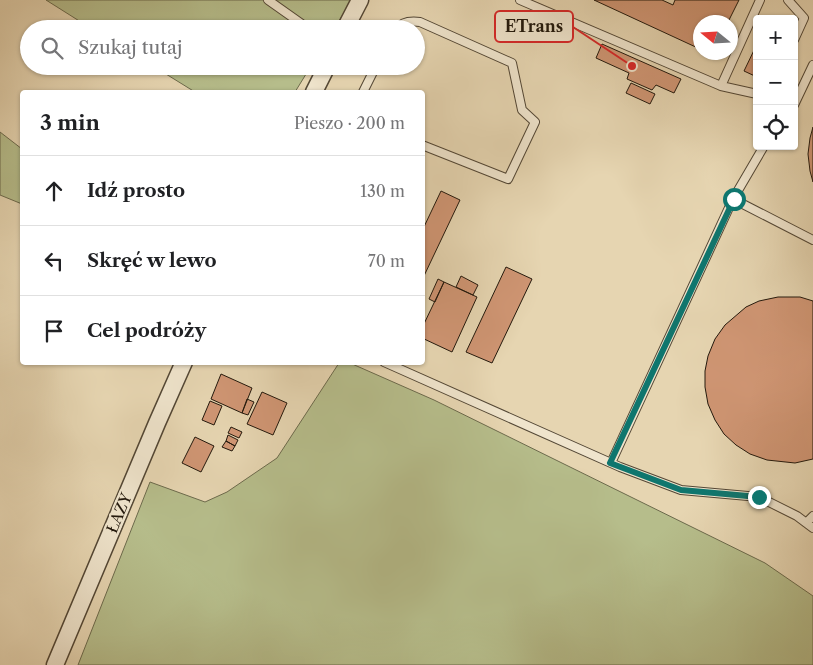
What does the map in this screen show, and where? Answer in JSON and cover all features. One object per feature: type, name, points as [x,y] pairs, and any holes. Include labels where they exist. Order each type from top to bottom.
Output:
[{"type":"street","points":[[350,20],[360,0]]},
{"type":"street","points":[[315,90],[322,75]]},
{"type":"street","name":"ŁAZY","points":[[55,665],[183,365]]},
{"type":"lane","points":[[268,0],[278,3],[298,20]]},
{"type":"lane","points":[[520,0],[721,86],[753,93]]},
{"type":"lane","points":[[721,86],[760,0]]},
{"type":"lane","points":[[788,0],[804,18],[798,31]]},
{"type":"lane","points":[[425,24],[512,63],[522,110],[535,122],[508,179],[425,146]]},
{"type":"lane","points":[[798,97],[813,65]]},
{"type":"lane","points":[[364,90],[372,75]]},
{"type":"lane","points":[[610,463],[734,199],[762,150]]},
{"type":"lane","points":[[734,199],[813,240]]},
{"type":"lane","points":[[391,365],[610,463],[681,490],[759,497],[797,516],[813,528]]},
{"type":"lane","points":[[806,523],[813,516]]},
{"type":"green space","points":[[46,0],[352,0],[340,20],[78,20]]},
{"type":"green space","points":[[168,75],[305,75],[296,90],[192,90]]},
{"type":"green space","points":[[0,132],[20,147],[20,203],[0,195]]},
{"type":"green space","points":[[338,365],[355,365],[434,400],[765,563],[813,596],[813,665],[78,665],[150,482],[205,502],[227,492],[277,458]]},
{"type":"building","points":[[594,0],[662,0],[673,5],[675,0],[739,0],[732,15],[693,15],[693,46]]},
{"type":"building","points":[[602,44],[681,79],[674,93],[656,85],[652,90],[627,79],[629,73],[596,58]]},
{"type":"building","points":[[753,52],[753,75],[744,71]]},
{"type":"building","points":[[631,83],[655,94],[650,104],[626,93]]},
{"type":"building","points":[[813,127],[813,182],[808,154]]},
{"type":"building","points":[[441,191],[460,200],[425,274],[425,225]]},
{"type":"building","points":[[506,267],[532,279],[492,363],[466,352]]},
{"type":"building","points":[[461,276],[478,285],[473,295],[456,287]]},
{"type":"building","points":[[438,279],[444,282],[435,302],[429,299]]},
{"type":"building","points":[[444,282],[477,297],[452,352],[425,339],[425,322]]},
{"type":"building","points":[[778,297],[800,297],[813,301],[813,459],[795,463],[767,460],[750,454],[736,445],[724,434],[715,420],[708,404],[705,387],[705,371],[708,356],[715,339],[725,325],[746,307],[759,301]]},
{"type":"building","points":[[221,374],[252,388],[242,413],[211,399]]},
{"type":"building","points":[[262,392],[287,403],[273,435],[247,424]]},
{"type":"building","points":[[247,399],[254,402],[248,415],[242,413]]},
{"type":"building","points":[[210,401],[222,406],[214,425],[202,420]]},
{"type":"building","points":[[231,427],[242,432],[239,438],[228,433]]},
{"type":"building","points":[[228,435],[238,440],[235,446],[226,441]]},
{"type":"building","points":[[195,437],[214,446],[201,472],[182,463]]},
{"type":"building","points":[[226,441],[235,446],[232,451],[222,447]]},
{"type":"place","name":"ETrans","points":[[632,66]]},
{"type":"route","points":[[734,199],[610,463],[681,490],[759,497]]}]
